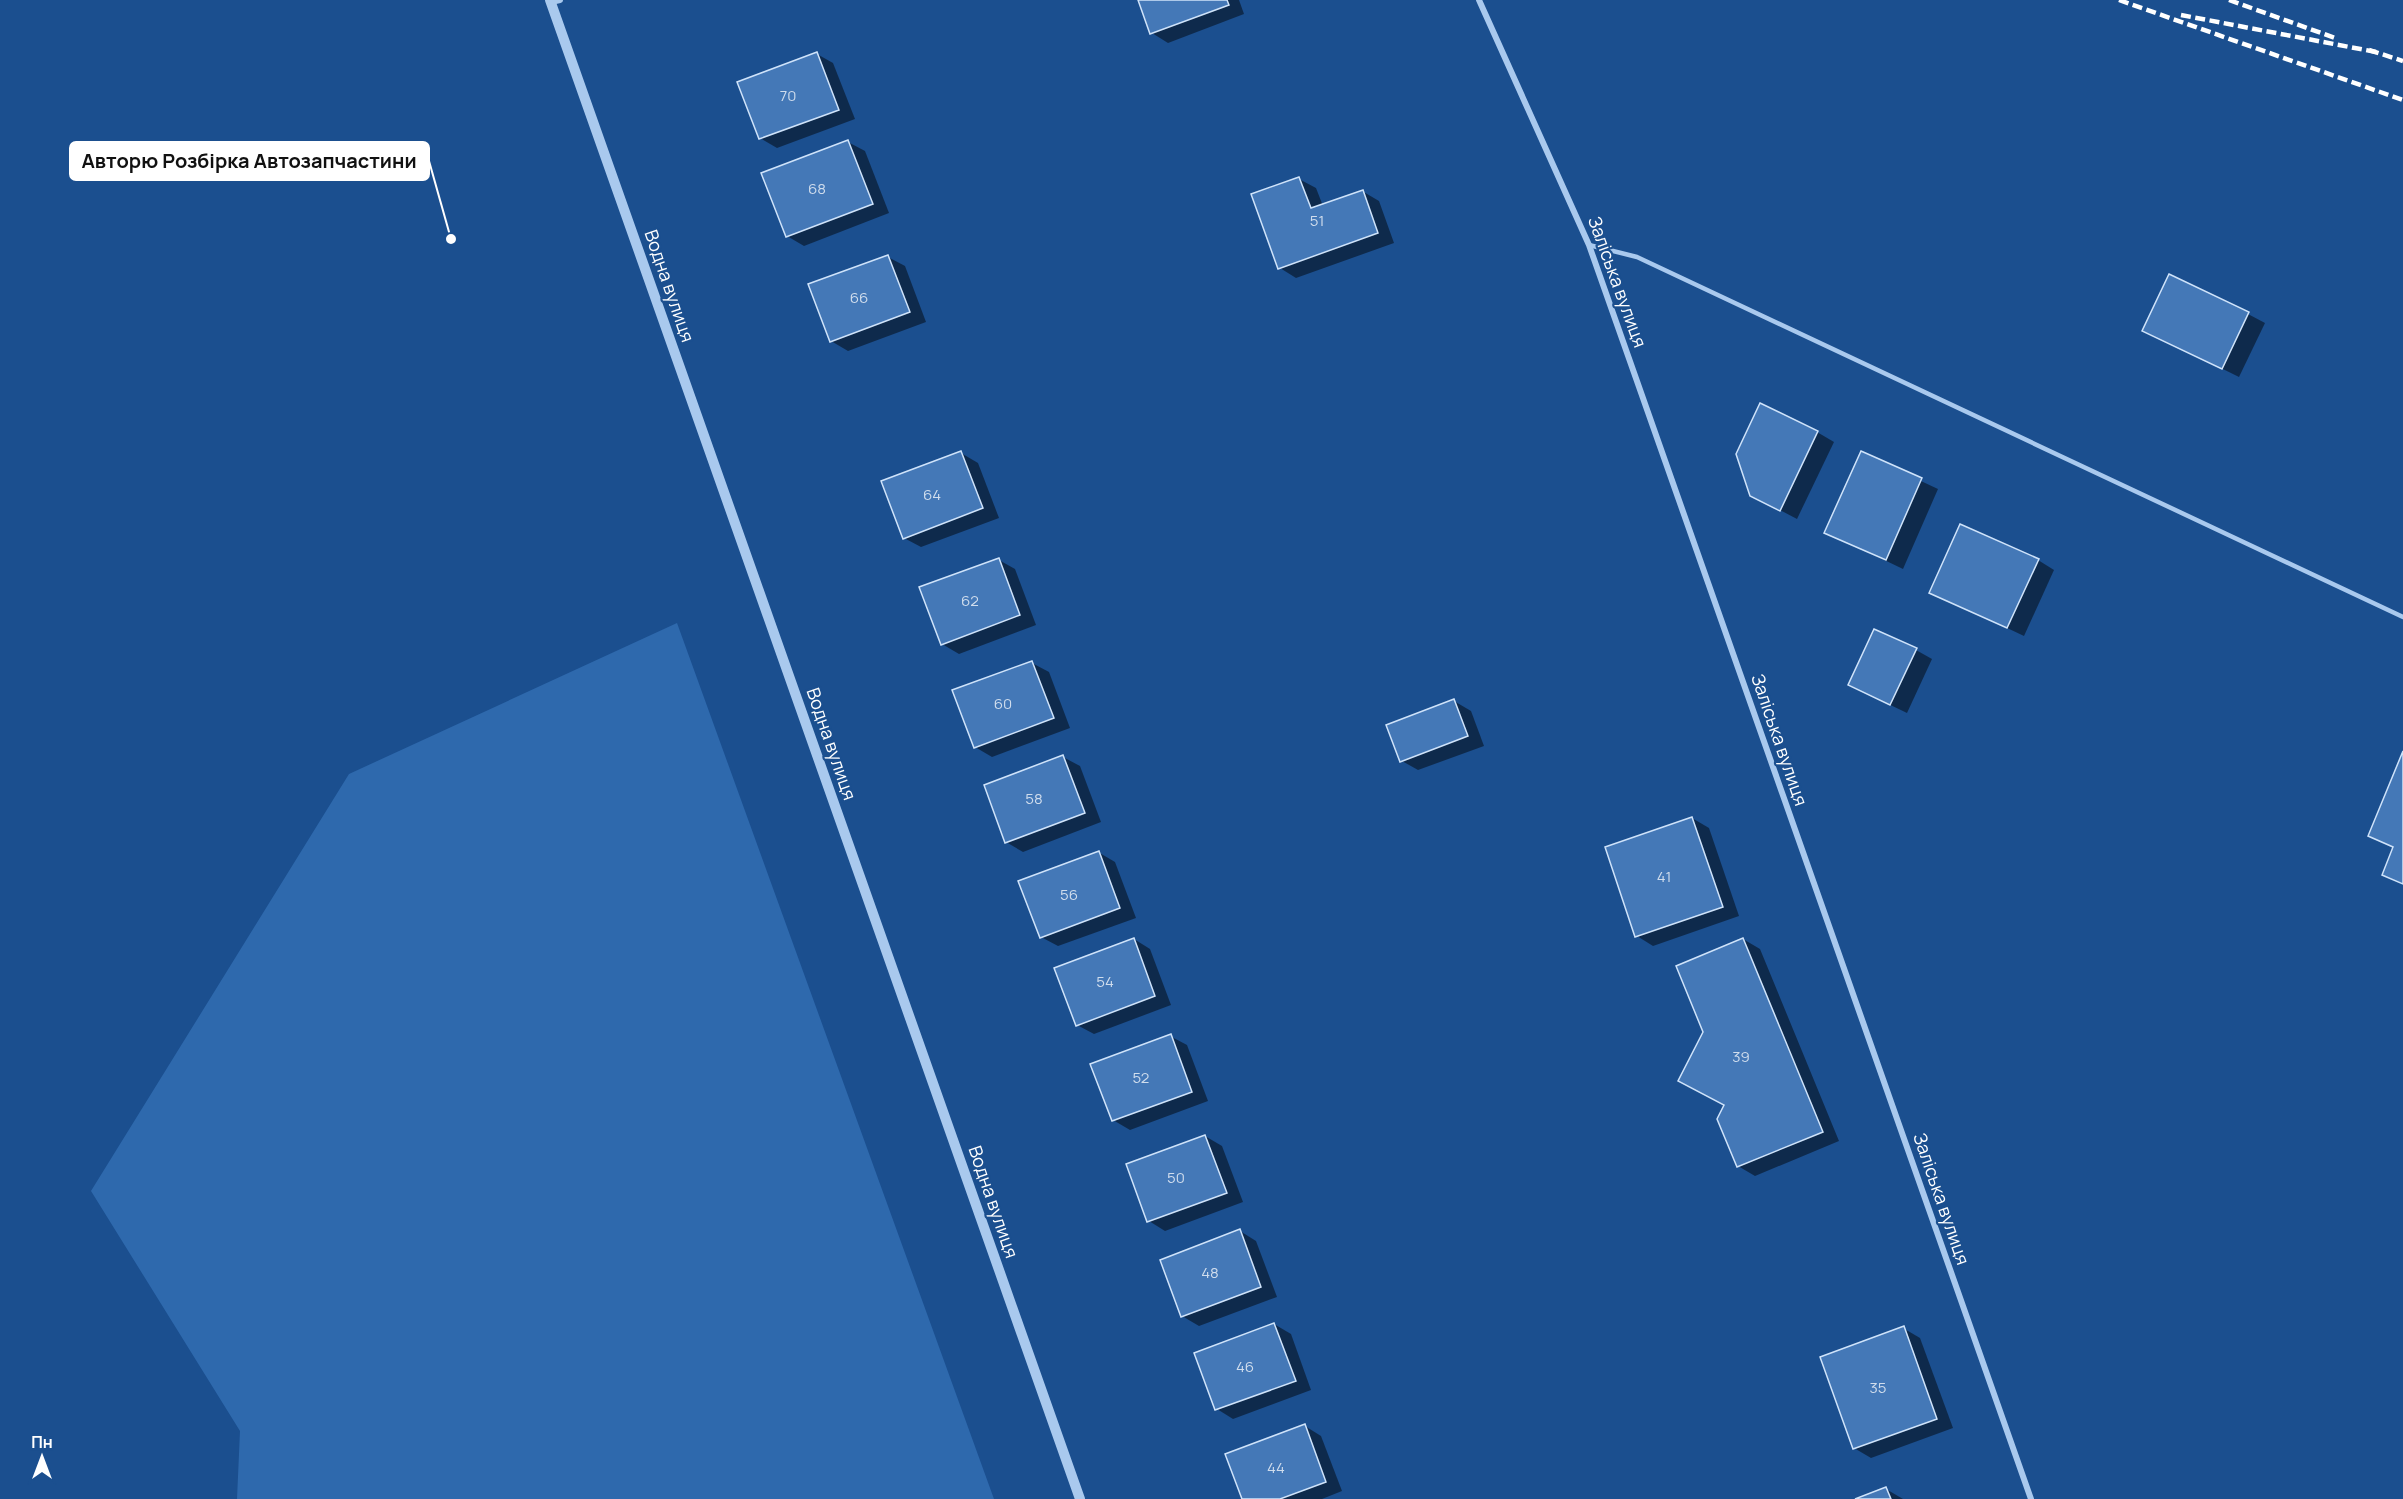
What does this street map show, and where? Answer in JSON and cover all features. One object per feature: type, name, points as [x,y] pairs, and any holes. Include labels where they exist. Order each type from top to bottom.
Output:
[{"type":"street","name":"Заліська вулиця","points":[[1479,0],[1589,245],[2031,1499]]},
{"type":"street","name":"Водна вулиця","points":[[554,1],[1080,1499]]},
{"type":"lane","points":[[1589,245],[1637,257],[2403,617]]},
{"type":"shaded area","points":[[677,623],[994,1499],[237,1499],[240,1431],[91,1191],[349,774]]},
{"type":"building","points":[[1138,0],[1227,0],[1229,5],[1150,34]]},
{"type":"building","points":[[817,52],[839,110],[759,139],[737,82]]},
{"type":"building","points":[[848,140],[873,204],[786,237],[761,173]]},
{"type":"building","points":[[1299,177],[1311,208],[1363,190],[1378,233],[1278,269],[1251,194]]},
{"type":"building","points":[[888,255],[910,312],[830,342],[808,284]]},
{"type":"building","points":[[2169,274],[2249,312],[2222,369],[2142,331]]},
{"type":"building","points":[[1760,403],[1818,431],[1780,511],[1750,496],[1736,454]]},
{"type":"building","points":[[961,451],[983,508],[903,539],[881,481]]},
{"type":"building","points":[[1861,451],[1922,478],[1886,560],[1824,533]]},
{"type":"building","points":[[1960,524],[2039,559],[2007,628],[1929,593]]},
{"type":"building","points":[[999,558],[1020,615],[941,645],[919,587]]},
{"type":"building","points":[[1874,629],[1917,648],[1890,705],[1848,685]]},
{"type":"building","points":[[1032,661],[1054,718],[974,748],[952,690]]},
{"type":"building","points":[[1454,699],[1468,736],[1400,762],[1386,725]]},
{"type":"building","points":[[2403,751],[2403,884],[2382,875],[2393,847],[2368,836]]},
{"type":"building","points":[[1063,755],[1085,813],[1005,843],[984,785]]},
{"type":"building","points":[[1692,817],[1723,907],[1635,937],[1605,847]]},
{"type":"building","points":[[1099,851],[1120,908],[1040,938],[1018,881]]},
{"type":"building","points":[[1134,938],[1155,996],[1076,1026],[1054,968]]},
{"type":"building","points":[[1743,938],[1823,1132],[1737,1167],[1717,1119],[1724,1105],[1678,1081],[1703,1032],[1676,966]]},
{"type":"building","points":[[1171,1034],[1192,1092],[1112,1121],[1090,1064]]},
{"type":"building","points":[[1205,1135],[1227,1193],[1147,1222],[1126,1164]]},
{"type":"building","points":[[1240,1229],[1261,1287],[1181,1317],[1160,1260]]},
{"type":"building","points":[[1274,1323],[1296,1381],[1215,1410],[1194,1353]]},
{"type":"building","points":[[1904,1326],[1937,1419],[1853,1449],[1820,1357]]},
{"type":"building","points":[[1305,1424],[1326,1482],[1280,1499],[1242,1499],[1225,1454]]},
{"type":"building","points":[[1886,1487],[1891,1499],[1855,1499]]},
{"type":"railway","points":[[2119,0],[2403,100]]},
{"type":"railway","points":[[2229,0],[2338,39]]},
{"type":"railway","points":[[2181,15],[2376,52]]},
{"type":"railway","points":[[2369,50],[2403,61]]},
{"type":"place","name":"Авторю Розбірка Автозапчастини","points":[[451,239]]}]
